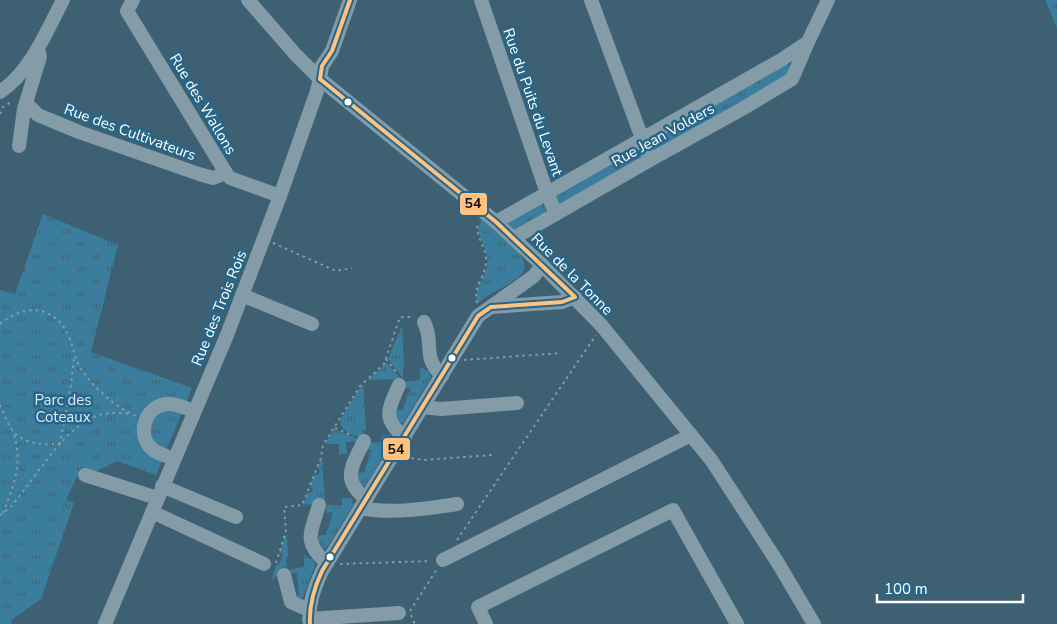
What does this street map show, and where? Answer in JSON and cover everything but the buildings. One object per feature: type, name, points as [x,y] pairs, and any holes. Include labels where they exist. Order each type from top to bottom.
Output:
[{"type":"street","points":[[3,87],[23,70],[38,48],[62,0]]},
{"type":"street","name":"Rue des Wallons","points":[[133,0],[128,11],[226,173],[230,178],[280,196]]},
{"type":"street","name":"Rue de la Tonne","points":[[248,0],[320,80],[514,238],[602,326],[712,461],[773,555],[814,624]]},
{"type":"street","name":"Rue des Trois Rois","points":[[105,624],[264,239],[320,80],[322,66],[332,51],[350,0]]},
{"type":"street","name":"Rue du Puits du Levant","points":[[482,0],[547,193],[556,214]]},
{"type":"street","points":[[591,0],[650,160]]},
{"type":"street","name":"Rue Jean Volders","points":[[514,238],[792,79],[828,0]]},
{"type":"street","name":"Rue Jean Volders","points":[[491,218],[547,193],[781,60],[808,42]]},
{"type":"street","points":[[19,146],[27,100],[40,57],[38,48]]},
{"type":"street","name":"Rue des Cultivateurs","points":[[27,100],[38,115],[79,132],[182,169],[213,178],[226,173]]},
{"type":"street","points":[[309,618],[314,589],[327,562],[478,316],[534,276],[542,265]]},
{"type":"street","points":[[242,295],[312,324]]},
{"type":"street","points":[[486,309],[562,302],[575,297]]},
{"type":"street","points":[[424,322],[428,328],[430,361],[442,376]]},
{"type":"street","points":[[399,385],[389,409],[389,417],[395,429],[405,436]]},
{"type":"street","points":[[422,407],[441,409],[516,403]]},
{"type":"street","points":[[174,459],[158,453],[152,448],[144,433],[144,424],[148,415],[160,405],[178,405],[194,411]]},
{"type":"street","points":[[437,560],[691,435]]},
{"type":"street","points":[[364,441],[350,474],[353,488],[363,503],[377,511],[421,510],[457,504]]},
{"type":"street","points":[[85,475],[160,492],[236,517]]},
{"type":"street","points":[[319,505],[310,542],[313,549],[327,562]]},
{"type":"street","points":[[486,624],[478,607],[673,510],[737,624]]},
{"type":"street","points":[[152,512],[274,569],[291,602],[309,618],[399,613]]},
{"type":"path","points":[[0,114],[3,106],[13,101],[27,100]]},
{"type":"path","points":[[486,309],[478,306],[475,297],[486,266],[485,250],[476,232],[476,228],[480,217],[491,218]]},
{"type":"path","points":[[264,239],[336,271],[352,268]]},
{"type":"path","points":[[0,324],[10,315],[28,309],[39,310],[60,321],[70,337],[74,357],[81,370],[99,390],[133,414],[113,413],[96,416],[60,443],[20,496],[1,515]]},
{"type":"path","points":[[274,569],[286,531],[284,507],[302,506],[321,458],[323,446],[360,386],[384,364],[400,317],[419,317],[424,322]]},
{"type":"path","points":[[454,544],[602,326]]},
{"type":"path","points":[[452,360],[561,353]]},
{"type":"path","points":[[60,443],[74,357]]},
{"type":"path","points":[[386,359],[403,381],[399,385]]},
{"type":"path","points":[[0,405],[13,431],[18,447],[17,472],[1,515]]},
{"type":"path","points":[[334,428],[364,441]]},
{"type":"path","points":[[13,431],[29,442],[47,445],[60,443]]},
{"type":"path","points":[[393,455],[423,460],[492,455]]},
{"type":"path","points":[[327,562],[342,564],[437,560]]},
{"type":"path","points":[[415,624],[409,611],[437,560]]},
{"type":"green space","points":[[1045,0],[1057,0],[1057,28]]},
{"type":"green space","points":[[786,63],[790,66],[791,74],[655,150],[650,143],[652,138]]},
{"type":"green space","points":[[638,148],[642,159],[559,204],[554,195]]},
{"type":"green space","points":[[543,203],[546,209],[543,215],[514,230],[510,227],[509,221]]},
{"type":"green space","name":"Parc des Coteaux","points":[[43,214],[118,245],[91,352],[192,388],[156,475],[117,461],[93,473],[80,470],[66,500],[74,503],[41,599],[11,620],[12,624],[0,624],[0,290],[15,294]]},
{"type":"green space","points":[[482,219],[520,253],[525,268],[511,283],[478,303],[478,289],[488,261],[478,228]]},
{"type":"green space","points":[[402,325],[404,368],[403,378],[388,359]]},
{"type":"green space","points":[[386,362],[401,379],[368,380],[385,364]]},
{"type":"green space","points":[[420,367],[428,371],[431,377],[404,422],[400,423],[394,420],[396,410],[403,410],[410,391],[410,388],[404,388],[404,382],[420,380]]},
{"type":"green space","points":[[363,383],[365,439],[345,431],[340,420]]},
{"type":"green space","points":[[334,429],[362,441],[346,442],[347,454],[339,454],[339,444],[325,444]]},
{"type":"green space","points":[[389,435],[392,438],[390,444],[366,485],[362,486],[355,479],[358,473],[365,472],[369,453],[371,453],[371,450],[365,450],[366,443],[381,442],[381,436]]},
{"type":"green space","points":[[322,457],[325,503],[303,505],[308,492],[311,493],[313,488],[310,487],[315,474],[318,475],[320,470],[317,469]]},
{"type":"green space","points":[[342,498],[352,498],[353,505],[328,546],[319,549],[319,535],[326,535],[332,517],[332,512],[326,513],[327,505],[342,505]]},
{"type":"green space","points":[[285,535],[287,537],[287,567],[284,567],[271,582],[276,565],[279,565],[283,554],[280,553]]},
{"type":"green space","points":[[304,555],[313,560],[315,565],[303,597],[300,599],[295,596],[299,595],[297,573],[282,574],[285,570],[304,567]]},
{"type":"transit line","name":"54","points":[[320,79],[322,66],[332,51],[350,0]]},
{"type":"transit line","name":"54","points":[[310,624],[310,610],[322,571],[478,316],[491,307],[562,302],[575,297],[496,222],[320,79]]}]
